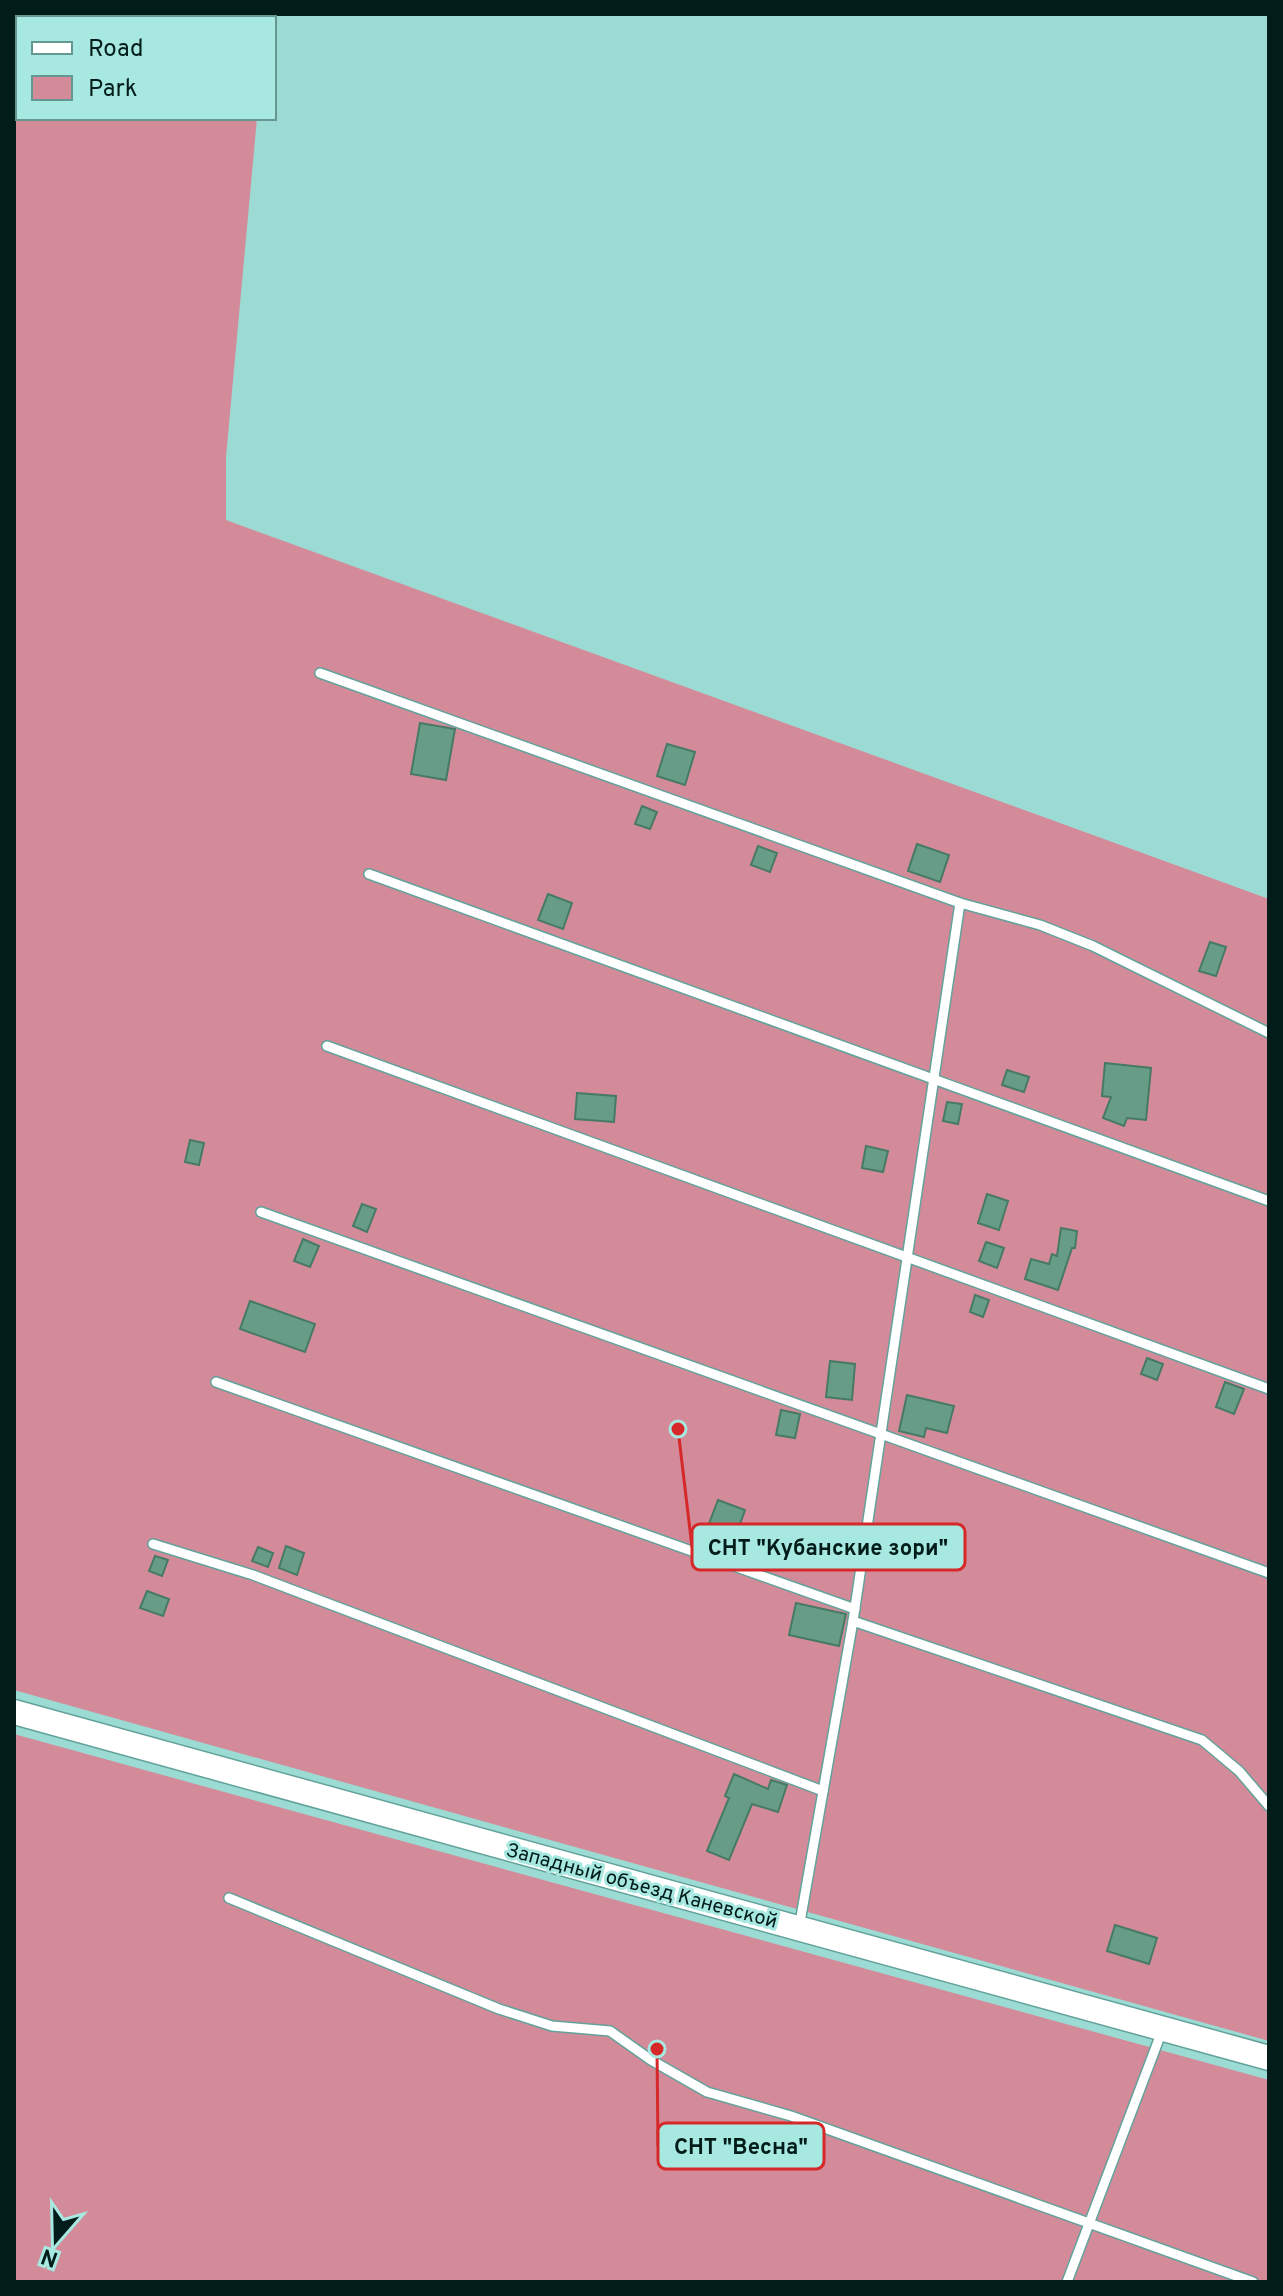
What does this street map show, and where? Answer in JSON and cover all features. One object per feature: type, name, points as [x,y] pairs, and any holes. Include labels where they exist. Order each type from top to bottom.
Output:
[{"type":"main road","name":"Западный объезд Каневской","points":[[14,1712],[1269,2058]]},
{"type":"lane","points":[[320,673],[960,903],[1040,925],[1093,946],[1269,1033]]},
{"type":"lane","points":[[369,874],[1269,1201]]},
{"type":"lane","points":[[799,1928],[855,1609],[960,903]]},
{"type":"lane","points":[[327,1046],[1269,1389]]},
{"type":"lane","points":[[261,1212],[1269,1573]]},
{"type":"lane","points":[[216,1382],[855,1609]]},
{"type":"lane","points":[[153,1544],[253,1575],[823,1791]]},
{"type":"lane","points":[[853,1621],[1202,1740],[1239,1771],[1269,1806]]},
{"type":"lane","points":[[229,1898],[499,2009],[552,2026],[610,2031],[651,2060],[707,2092],[791,2116],[1253,2282]]},
{"type":"lane","points":[[1067,2282],[1162,2029]]},
{"type":"green space","points":[[14,14],[266,14],[16,16],[16,120],[257,120],[226,457],[226,520],[1269,899],[1269,2041],[14,1690]]},
{"type":"green space","points":[[14,1734],[1269,2080],[1269,2282],[14,2282]]},
{"type":"building","points":[[420,723],[455,729],[446,780],[411,774]]},
{"type":"building","points":[[667,744],[695,752],[685,785],[657,776]]},
{"type":"building","points":[[642,806],[657,812],[650,829],[635,824]]},
{"type":"building","points":[[917,844],[949,855],[940,882],[908,871]]},
{"type":"building","points":[[758,846],[777,853],[770,872],[751,865]]},
{"type":"building","points":[[548,894],[572,903],[563,929],[538,920]]},
{"type":"building","points":[[1210,942],[1226,947],[1216,976],[1199,971]]},
{"type":"building","points":[[1105,1063],[1151,1068],[1146,1120],[1127,1118],[1124,1126],[1103,1118],[1111,1097],[1102,1096]]},
{"type":"building","points":[[1007,1070],[1029,1077],[1024,1092],[1002,1085]]},
{"type":"building","points":[[577,1093],[616,1096],[614,1122],[575,1119]]},
{"type":"building","points":[[947,1102],[962,1104],[958,1124],[943,1121]]},
{"type":"building","points":[[190,1140],[204,1143],[199,1165],[185,1162]]},
{"type":"building","points":[[866,1146],[888,1151],[883,1172],[862,1168]]},
{"type":"building","points":[[987,1194],[1008,1201],[999,1230],[978,1223]]},
{"type":"building","points":[[362,1204],[376,1209],[367,1232],[353,1226]]},
{"type":"building","points":[[1061,1228],[1077,1231],[1075,1248],[1072,1248],[1058,1290],[1025,1279],[1031,1259],[1049,1264],[1052,1254],[1057,1256]]},
{"type":"building","points":[[303,1239],[319,1246],[310,1267],[294,1261]]},
{"type":"building","points":[[986,1242],[1004,1248],[997,1268],[979,1261]]},
{"type":"building","points":[[975,1295],[989,1300],[983,1317],[970,1312]]},
{"type":"building","points":[[250,1301],[315,1324],[305,1352],[240,1329]]},
{"type":"building","points":[[1147,1358],[1163,1364],[1157,1380],[1141,1374]]},
{"type":"building","points":[[830,1361],[855,1364],[852,1400],[826,1397]]},
{"type":"building","points":[[1225,1382],[1244,1389],[1234,1414],[1216,1407]]},
{"type":"building","points":[[907,1395],[954,1406],[947,1433],[926,1428],[924,1437],[899,1431]]},
{"type":"building","points":[[781,1410],[800,1414],[795,1438],[776,1435]]},
{"type":"building","points":[[718,1500],[745,1510],[733,1544],[705,1534]]},
{"type":"building","points":[[286,1546],[304,1553],[297,1575],[279,1568]]},
{"type":"building","points":[[258,1547],[273,1553],[268,1567],[252,1561]]},
{"type":"building","points":[[155,1556],[168,1560],[162,1576],[149,1571]]},
{"type":"building","points":[[147,1591],[169,1599],[163,1616],[140,1608]]},
{"type":"building","points":[[796,1603],[846,1614],[839,1646],[789,1635]]},
{"type":"building","points":[[734,1774],[768,1789],[771,1780],[787,1785],[778,1812],[752,1804],[729,1860],[707,1851],[729,1798],[725,1796]]},
{"type":"building","points":[[1115,1925],[1157,1938],[1149,1964],[1107,1951]]},
{"type":"place","name":"СНТ \"Кубанские зори\"","points":[[678,1429]]},
{"type":"place","name":"СНТ \"Весна\"","points":[[657,2049]]}]
